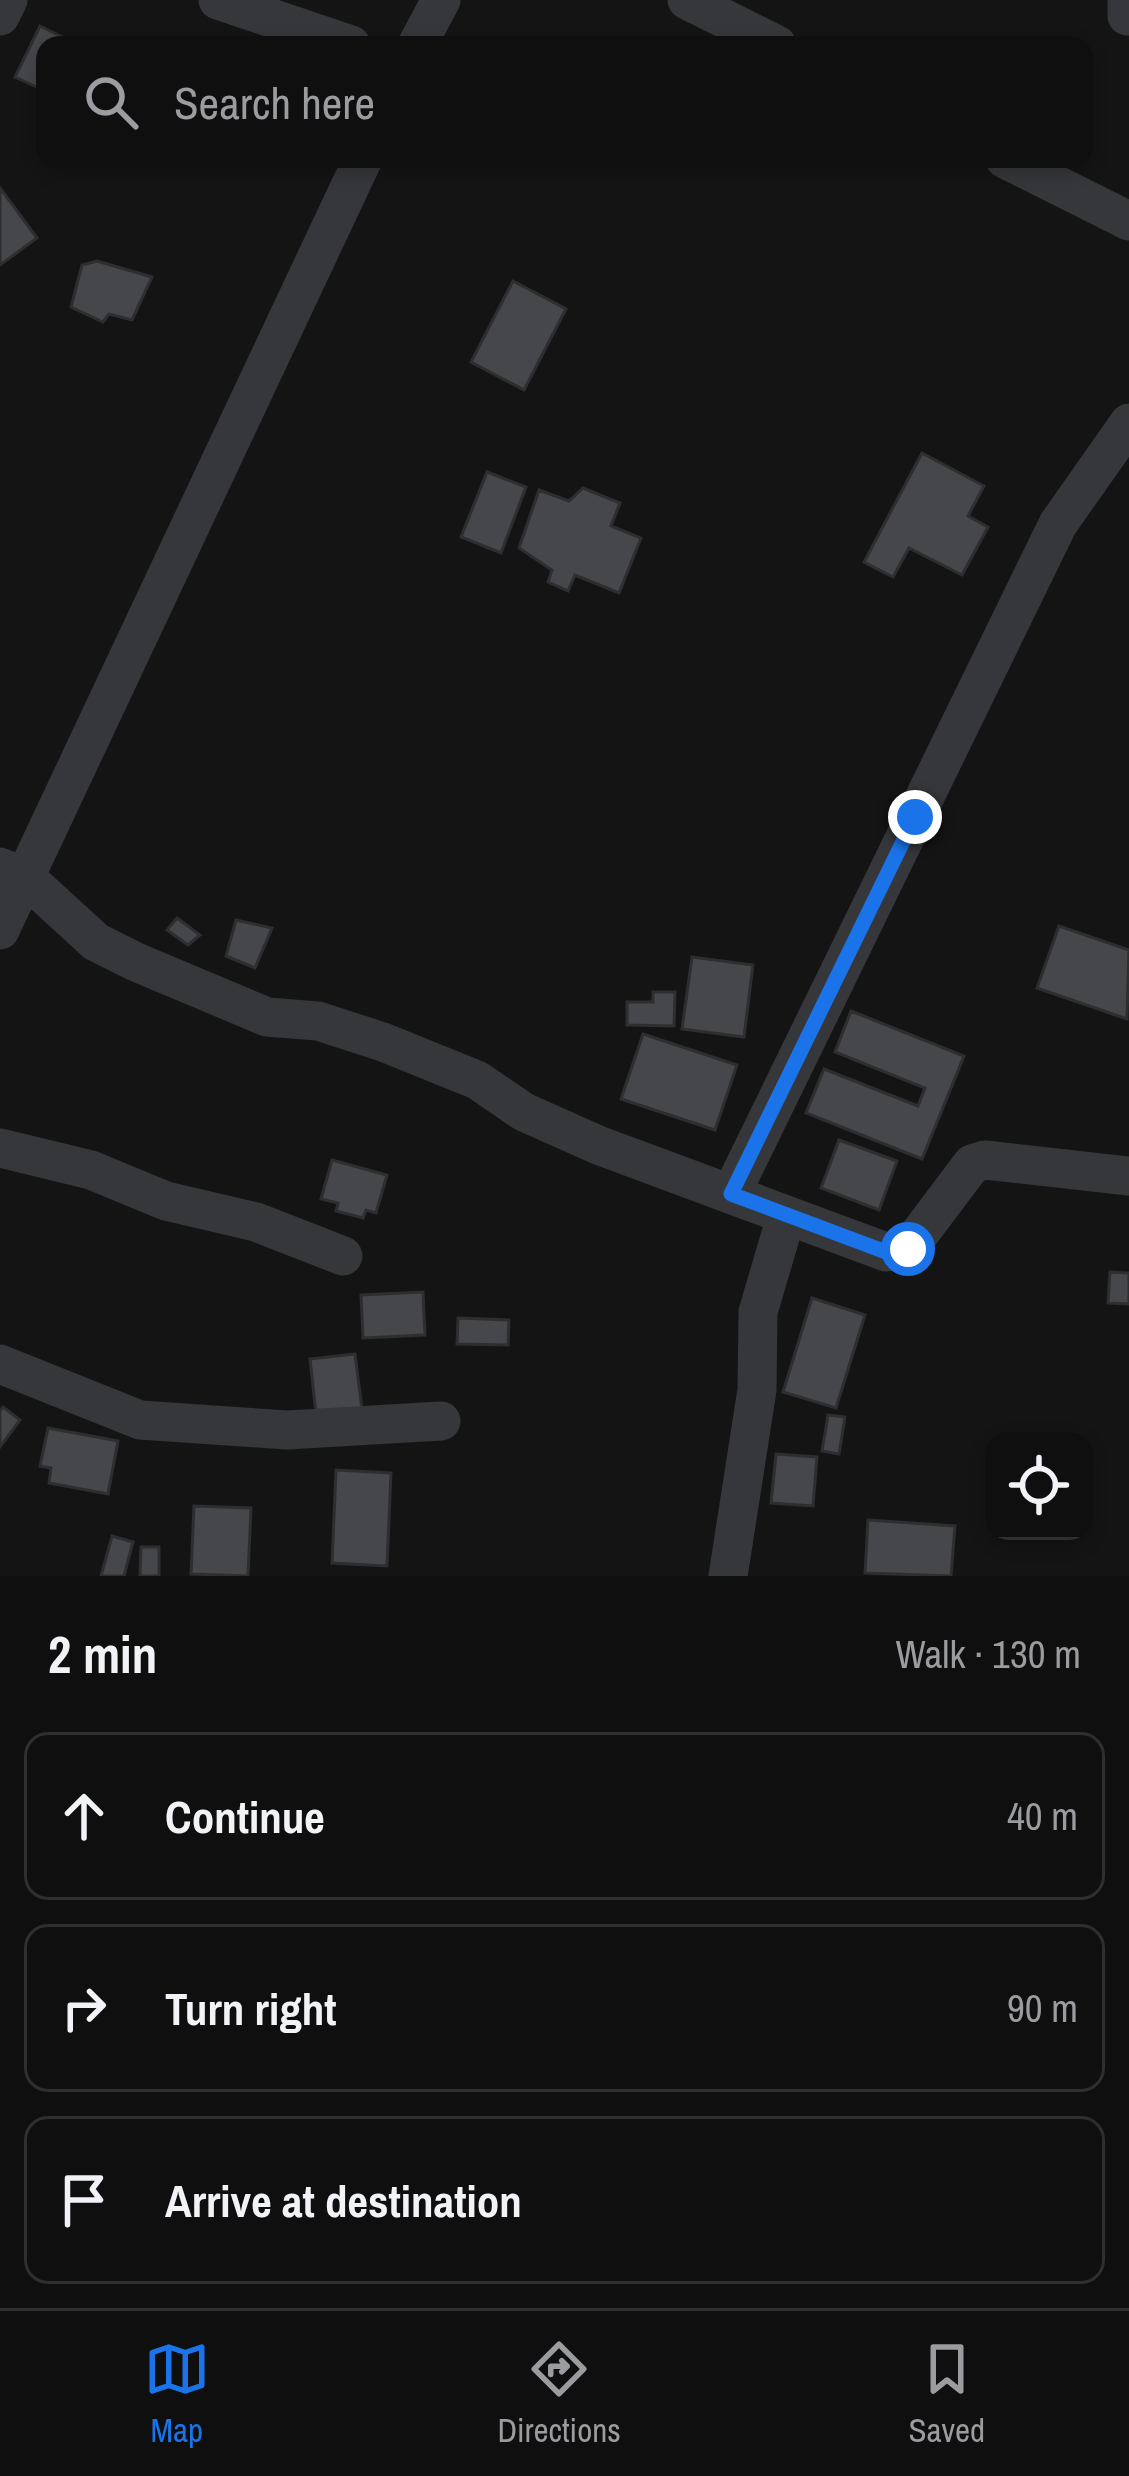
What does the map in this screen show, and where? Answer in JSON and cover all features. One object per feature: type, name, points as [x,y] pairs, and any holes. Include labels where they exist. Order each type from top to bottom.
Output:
[{"type":"street","points":[[0,16],[8,0]]},
{"type":"street","points":[[218,0],[325,36]]},
{"type":"street","points":[[422,36],[440,0]]},
{"type":"street","points":[[687,0],[759,36]]},
{"type":"street","points":[[0,930],[13,872],[358,168]]},
{"type":"street","points":[[1023,168],[1129,221]]},
{"type":"street","points":[[731,1194],[1058,524],[1129,423]]},
{"type":"street","points":[[13,872],[96,942],[136,962],[267,1017],[318,1022],[383,1042],[477,1080],[524,1112],[598,1145],[787,1217],[896,1252],[908,1249],[972,1164],[985,1160],[1129,1176]]},
{"type":"street","points":[[0,1148],[91,1170],[166,1201],[256,1222],[343,1256]]},
{"type":"street","points":[[728,1576],[757,1390],[761,1291],[787,1217]]},
{"type":"street","points":[[0,1364],[140,1420],[287,1430],[441,1421]]},
{"type":"building","points":[[40,26],[61,36],[36,36],[36,87],[15,77]]},
{"type":"building","points":[[0,188],[37,238],[0,265]]},
{"type":"building","points":[[97,261],[152,277],[132,320],[109,314],[103,322],[71,307],[82,265]]},
{"type":"building","points":[[513,281],[566,309],[524,390],[471,362]]},
{"type":"building","points":[[922,453],[984,486],[968,516],[988,527],[962,575],[909,548],[893,577],[864,562]]},
{"type":"building","points":[[487,472],[526,487],[501,553],[461,537]]},
{"type":"building","points":[[583,488],[620,503],[611,526],[641,538],[619,593],[575,575],[568,591],[548,582],[552,570],[519,548],[539,490],[569,501]]},
{"type":"building","points":[[177,918],[200,935],[188,945],[167,930]]},
{"type":"building","points":[[236,920],[272,928],[255,968],[226,956]]},
{"type":"building","points":[[1059,926],[1129,950],[1127,1019],[1037,988]]},
{"type":"building","points":[[692,957],[753,965],[744,1037],[682,1029]]},
{"type":"building","points":[[653,992],[675,992],[674,1026],[627,1025],[627,1002],[653,1002]]},
{"type":"building","points":[[851,1011],[964,1056],[922,1159],[806,1113],[824,1069],[918,1106],[925,1088],[835,1052]]},
{"type":"building","points":[[643,1034],[737,1065],[715,1130],[621,1099]]},
{"type":"building","points":[[839,1140],[897,1161],[879,1210],[821,1188]]},
{"type":"building","points":[[332,1160],[387,1175],[376,1213],[366,1210],[363,1218],[336,1211],[338,1203],[321,1199]]},
{"type":"building","points":[[1110,1272],[1129,1273],[1129,1304],[1108,1303]]},
{"type":"building","points":[[423,1292],[425,1335],[363,1338],[361,1295]]},
{"type":"building","points":[[812,1298],[865,1315],[836,1408],[783,1392]]},
{"type":"building","points":[[458,1318],[509,1320],[508,1345],[457,1344]]},
{"type":"building","points":[[355,1354],[363,1417],[317,1423],[310,1359]]},
{"type":"building","points":[[3,1407],[20,1420],[0,1447],[0,1411]]},
{"type":"building","points":[[828,1415],[845,1417],[839,1454],[822,1451]]},
{"type":"building","points":[[48,1428],[118,1441],[108,1494],[49,1483],[51,1468],[40,1466]]},
{"type":"building","points":[[776,1454],[817,1457],[813,1506],[771,1503]]},
{"type":"building","points":[[336,1470],[391,1473],[387,1566],[332,1563]]},
{"type":"building","points":[[194,1506],[251,1508],[248,1576],[191,1574]]},
{"type":"building","points":[[868,1520],[955,1526],[951,1576],[865,1573]]},
{"type":"building","points":[[112,1536],[133,1542],[124,1576],[101,1576]]},
{"type":"building","points":[[141,1547],[159,1547],[159,1576],[140,1576]]},
{"type":"route","points":[[908,1249],[886,1252],[731,1194],[915,817]]}]
